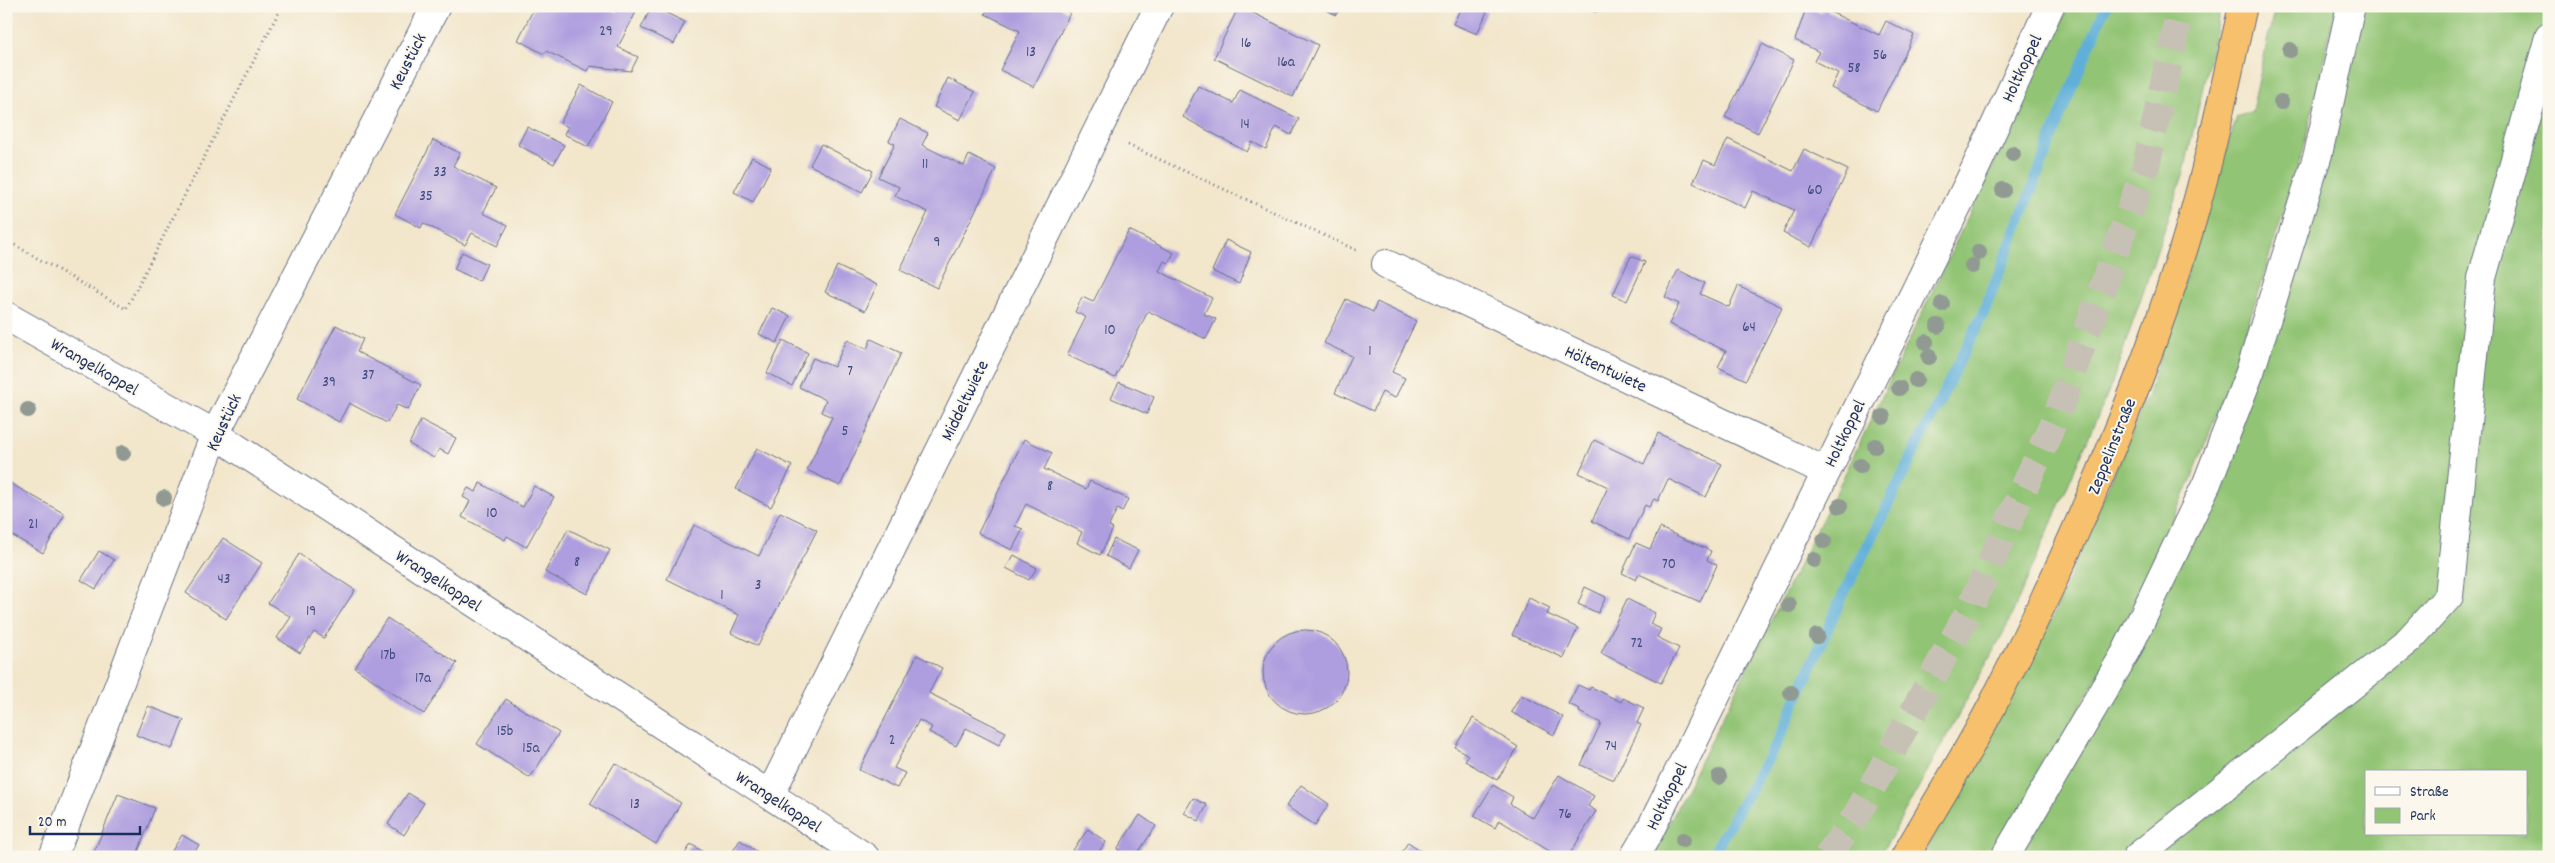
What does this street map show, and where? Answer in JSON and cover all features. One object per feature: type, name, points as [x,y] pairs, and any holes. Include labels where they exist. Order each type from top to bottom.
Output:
[{"type":"highway","name":"Zeppelinstraße","points":[[1905,857],[1996,698],[2047,593],[2125,414],[2185,244],[2211,149],[2244,6]]},
{"type":"street","name":"Keustück","points":[[53,857],[215,434],[436,6]]},
{"type":"street","name":"Middeltwiete","points":[[770,795],[1159,6]]},
{"type":"street","name":"Holtkoppel","points":[[1634,857],[1653,823],[1969,182],[2050,6]]},
{"type":"street","points":[[2005,857],[2126,652],[2207,483],[2250,372],[2318,154],[2350,6]]},
{"type":"street","points":[[2137,857],[2409,640],[2449,596],[2482,278],[2549,38]]},
{"type":"street","name":"Höltentwiete","points":[[1386,264],[1825,471]]},
{"type":"street","name":"Wrangelkoppel","points":[[6,316],[215,434],[864,857]]},
{"type":"path","points":[[6,240],[126,309],[282,6]]},
{"type":"path","points":[[1098,131],[1386,264]]},
{"type":"green space","points":[[2069,6],[2221,6],[2184,172],[2112,383],[2007,626],[1890,839],[1878,857],[1652,857],[1843,478]]},
{"type":"green space","points":[[2275,6],[2336,6],[2303,151],[2233,371],[2191,480],[2113,649],[2029,796],[1990,857],[1922,857],[2045,634],[2148,394],[2237,117],[2252,111]]},
{"type":"green space","points":[[2360,6],[2549,6],[2549,857],[2016,857],[2215,484]]},
{"type":"building","points":[[535,6],[606,6],[617,12],[620,6],[625,6],[636,12],[618,47],[638,57],[631,71],[590,66],[587,71],[546,51],[544,54],[518,40]]},
{"type":"building","points":[[652,6],[685,22],[674,44],[641,28]]},
{"type":"building","points":[[989,6],[1057,6],[1070,13],[1034,87],[1000,70],[1020,31],[985,14]]},
{"type":"building","points":[[1239,6],[1318,45],[1293,97],[1214,58]]},
{"type":"building","points":[[1319,6],[1341,6],[1336,15]]},
{"type":"building","points":[[1462,6],[1476,6],[1487,12],[1477,34],[1453,24]]},
{"type":"building","points":[[1577,6],[1615,6],[1595,12]]},
{"type":"building","points":[[1807,6],[1822,13],[1824,9],[1879,35],[1886,21],[1914,35],[1877,111],[1831,88],[1838,73],[1814,61],[1819,52],[1795,40]]},
{"type":"building","points":[[1762,44],[1794,60],[1758,133],[1725,117]]},
{"type":"building","points":[[948,78],[975,92],[960,120],[934,107]]},
{"type":"building","points":[[581,85],[612,102],[588,147],[564,134],[568,127],[560,123]]},
{"type":"building","points":[[1198,86],[1233,103],[1240,90],[1299,119],[1291,135],[1276,127],[1266,149],[1252,142],[1247,152],[1183,117]]},
{"type":"building","points":[[900,119],[928,133],[922,145],[964,166],[969,155],[996,169],[937,288],[900,270],[928,212],[895,196],[899,187],[878,177],[895,144],[889,141]]},
{"type":"building","points":[[527,127],[564,145],[554,164],[518,145]]},
{"type":"building","points":[[1728,139],[1793,171],[1804,149],[1848,170],[1811,247],[1783,233],[1794,210],[1753,191],[1745,208],[1693,183],[1704,160],[1715,165]]},
{"type":"building","points":[[433,140],[460,153],[453,166],[496,188],[483,213],[508,225],[497,246],[472,233],[465,245],[423,223],[421,228],[395,214]]},
{"type":"building","points":[[821,144],[873,171],[862,192],[810,165]]},
{"type":"building","points":[[752,157],[771,167],[753,202],[734,192]]},
{"type":"building","points":[[1129,230],[1174,253],[1168,263],[1164,261],[1159,271],[1212,298],[1204,314],[1216,319],[1206,339],[1148,311],[1115,378],[1067,355],[1086,317],[1075,312],[1082,297],[1093,302]]},
{"type":"building","points":[[1226,240],[1251,252],[1239,284],[1212,271]]},
{"type":"building","points":[[462,252],[487,264],[479,281],[454,269]]},
{"type":"building","points":[[1631,256],[1645,262],[1627,301],[1613,295]]},
{"type":"building","points":[[837,266],[877,285],[865,311],[825,292]]},
{"type":"building","points":[[1678,270],[1705,283],[1700,294],[1729,307],[1738,286],[1782,307],[1746,380],[1718,367],[1726,351],[1669,324],[1679,304],[1665,297]]},
{"type":"building","points":[[1346,299],[1373,312],[1377,302],[1416,321],[1392,372],[1405,378],[1395,398],[1382,392],[1373,411],[1335,393],[1352,356],[1324,343]]},
{"type":"building","points":[[772,308],[790,316],[777,343],[759,334]]},
{"type":"building","points":[[336,325],[363,339],[357,352],[421,385],[408,410],[397,405],[387,423],[349,403],[339,422],[297,399]]},
{"type":"building","points":[[871,339],[901,353],[840,486],[807,470],[832,417],[821,412],[826,400],[799,387],[813,358],[834,367],[847,340],[867,349]]},
{"type":"building","points":[[783,340],[808,353],[792,386],[767,373]]},
{"type":"building","points":[[1119,382],[1154,397],[1147,414],[1111,398]]},
{"type":"building","points":[[421,420],[456,438],[448,454],[439,449],[434,458],[409,444]]},
{"type":"building","points":[[1658,433],[1722,464],[1706,497],[1668,479],[1658,501],[1654,499],[1649,507],[1645,505],[1629,539],[1592,521],[1608,487],[1579,473],[1594,440],[1644,464]]},
{"type":"building","points":[[1024,439],[1052,453],[1044,469],[1086,489],[1090,481],[1128,499],[1122,512],[1117,509],[1109,526],[1113,529],[1100,555],[1077,543],[1082,532],[1026,504],[1015,526],[1023,529],[1012,550],[978,533]]},
{"type":"building","points":[[757,448],[792,466],[771,507],[736,489]]},
{"type":"building","points":[[6,481],[65,514],[43,553],[6,532]]},
{"type":"building","points":[[480,483],[523,507],[534,486],[554,497],[526,547],[507,536],[505,540],[462,517],[470,501],[463,497],[468,488],[476,492]]},
{"type":"building","points":[[780,512],[817,530],[758,646],[731,633],[739,615],[667,579],[694,525],[759,556]]},
{"type":"building","points":[[1660,528],[1711,551],[1707,560],[1717,565],[1700,602],[1639,574],[1636,580],[1622,573],[1636,543],[1650,549]]},
{"type":"building","points":[[568,529],[610,550],[587,594],[545,572]]},
{"type":"building","points":[[223,538],[262,563],[226,619],[186,593]]},
{"type":"building","points":[[1114,539],[1138,550],[1129,568],[1106,556]]},
{"type":"building","points":[[99,551],[114,560],[96,589],[81,580]]},
{"type":"building","points":[[299,554],[355,590],[324,638],[314,632],[300,653],[277,638],[291,617],[268,603]]},
{"type":"building","points":[[1014,555],[1037,568],[1029,580],[1006,568]]},
{"type":"building","points":[[1585,587],[1606,597],[1598,613],[1578,604]]},
{"type":"building","points":[[1529,598],[1550,608],[1547,614],[1578,628],[1564,658],[1512,635]]},
{"type":"building","points":[[1627,599],[1655,613],[1650,624],[1661,629],[1657,637],[1679,648],[1661,683],[1601,653]]},
{"type":"building","points":[[387,618],[457,663],[424,714],[355,668]]},
{"type":"building","points":[[1305,630],[1321,633],[1335,642],[1344,656],[1347,672],[1344,688],[1335,702],[1321,711],[1305,714],[1289,711],[1275,702],[1266,688],[1263,672],[1266,656],[1275,642],[1289,633]]},
{"type":"building","points":[[917,655],[942,668],[929,693],[1006,732],[999,745],[966,728],[956,746],[929,732],[932,727],[919,720],[894,768],[905,773],[897,788],[859,770]]},
{"type":"building","points":[[1578,685],[1589,690],[1591,687],[1621,702],[1623,698],[1644,708],[1637,723],[1641,725],[1614,780],[1581,765],[1601,723],[1579,712],[1580,709],[1568,704]]},
{"type":"building","points":[[1521,695],[1563,717],[1554,735],[1511,712]]},
{"type":"building","points":[[506,699],[559,733],[530,778],[477,744]]},
{"type":"building","points":[[148,706],[184,720],[172,749],[136,735]]},
{"type":"building","points":[[1473,718],[1518,747],[1497,780],[1465,761],[1468,755],[1455,747]]},
{"type":"building","points":[[615,763],[681,803],[656,844],[590,804]]},
{"type":"building","points":[[1559,775],[1594,796],[1588,806],[1596,811],[1568,857],[1559,857],[1499,820],[1495,828],[1474,816],[1493,785],[1513,797],[1510,804],[1533,818]]},
{"type":"building","points":[[1301,785],[1329,804],[1315,825],[1286,806]]},
{"type":"building","points":[[408,793],[424,803],[404,835],[388,824]]},
{"type":"building","points":[[118,794],[155,808],[136,857],[92,857]]},
{"type":"building","points":[[1193,798],[1207,805],[1199,821],[1184,813]]},
{"type":"building","points":[[1140,815],[1156,826],[1135,857],[1129,857],[1117,849]]},
{"type":"building","points":[[1088,829],[1106,842],[1095,857],[1068,857]]},
{"type":"building","points":[[182,835],[199,845],[191,857],[168,857]]},
{"type":"building","points":[[740,840],[765,857],[729,857]]},
{"type":"building","points":[[1408,842],[1431,857],[1399,857]]},
{"type":"building","points":[[691,844],[711,857],[683,857]]},
{"type":"waterway","points":[[1711,857],[1778,741],[1839,603],[1983,314],[2063,109],[2106,6]]},
{"type":"tunnel","points":[[1827,857],[1856,816],[1969,611],[2058,412],[2146,166],[2181,6]]}]
